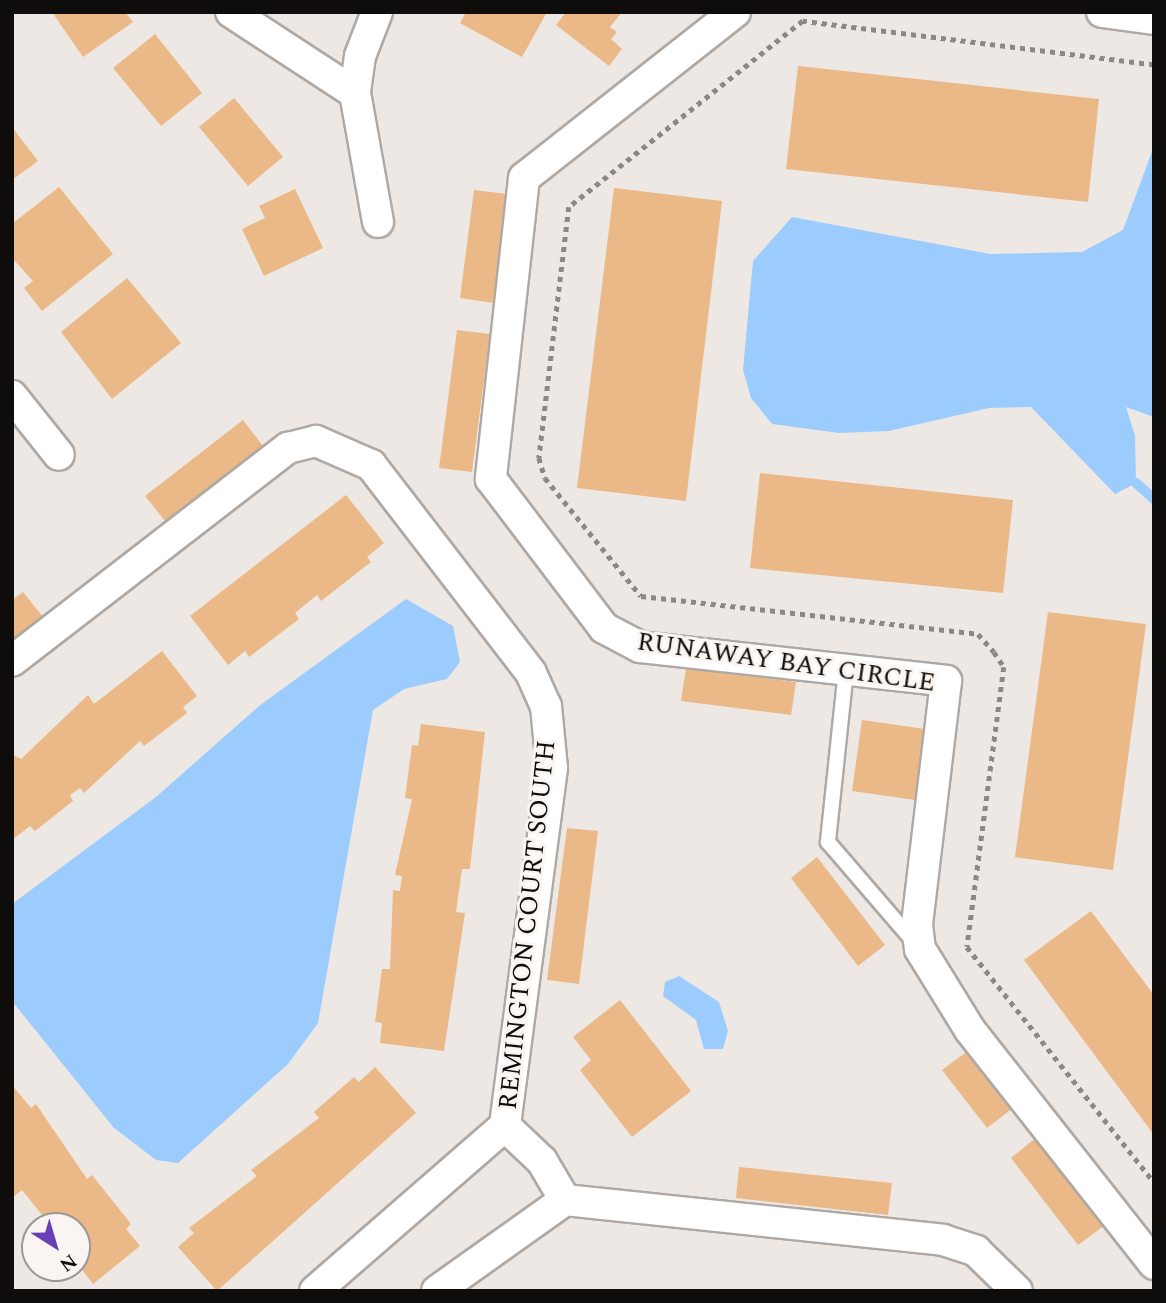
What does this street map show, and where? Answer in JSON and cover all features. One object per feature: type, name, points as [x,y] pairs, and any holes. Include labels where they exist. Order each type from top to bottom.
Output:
[{"type":"street","points":[[231,12],[355,93]]},
{"type":"street","points":[[377,12],[360,56],[355,93],[378,222]]},
{"type":"street","name":"RUNAWAY BAY CIRCLE","points":[[735,12],[524,178],[491,479],[604,628],[640,647],[946,681],[916,925],[920,949],[970,1030],[1154,1264]]},
{"type":"street","points":[[1102,12],[1154,19]]},
{"type":"street","points":[[12,396],[58,455]]},
{"type":"street","name":"REMINGTON COURT SOUTH","points":[[12,661],[288,449],[316,441],[371,465],[531,673],[553,739],[505,1126]]},
{"type":"street","points":[[316,1291],[505,1126],[542,1161],[565,1200]]},
{"type":"street","points":[[437,1291],[565,1200],[943,1240],[976,1251],[1017,1291]]},
{"type":"lane","points":[[846,670],[828,842],[920,949]]},
{"type":"path","points":[[1154,65],[803,21],[569,207],[539,458],[545,478],[641,596],[978,634],[994,652],[1004,667],[967,947],[1154,1182]]},
{"type":"water","points":[[1154,146],[1154,417],[1126,407],[1135,436],[1136,483],[1115,494],[1031,407],[989,408],[889,431],[839,433],[772,424],[751,398],[743,370],[753,261],[792,217],[990,254],[1082,252],[1123,230]]},
{"type":"water","points":[[406,599],[453,626],[460,662],[447,679],[404,689],[373,710],[318,1023],[288,1064],[178,1163],[156,1160],[114,1128],[12,1001],[12,904],[156,797],[259,706]]},
{"type":"water","points":[[679,976],[719,1002],[728,1031],[723,1049],[704,1049],[696,1020],[663,996],[665,982]]},
{"type":"building","points":[[52,12],[125,12],[133,22],[83,57]]},
{"type":"building","points":[[466,12],[547,12],[522,57],[460,23]]},
{"type":"building","points":[[566,12],[622,12],[610,27],[617,32],[611,39],[622,49],[609,66],[556,25]]},
{"type":"building","points":[[155,34],[202,93],[161,126],[113,68]]},
{"type":"building","points":[[798,66],[1099,99],[1088,202],[786,169]]},
{"type":"building","points":[[234,98],[283,157],[248,186],[199,127]]},
{"type":"building","points":[[12,127],[38,161],[12,180]]},
{"type":"building","points":[[59,187],[113,254],[42,311],[24,288],[33,281],[12,258],[12,224]]},
{"type":"building","points":[[614,188],[722,201],[686,501],[577,488]]},
{"type":"building","points":[[295,189],[323,248],[264,276],[242,229],[265,218],[259,206]]},
{"type":"building","points":[[474,190],[507,194],[493,303],[460,298]]},
{"type":"building","points":[[127,278],[181,343],[112,399],[61,332]]},
{"type":"building","points":[[457,330],[490,334],[472,472],[439,468]]},
{"type":"building","points":[[243,420],[263,446],[165,521],[145,496]]},
{"type":"building","points":[[760,473],[1013,500],[1003,593],[750,568]]},
{"type":"building","points":[[346,495],[384,543],[367,557],[371,562],[321,601],[317,595],[295,613],[299,619],[249,657],[245,651],[228,665],[190,616]]},
{"type":"building","points":[[23,592],[43,617],[12,641],[12,600]]},
{"type":"building","points":[[1048,612],[1146,624],[1113,870],[1015,857]]},
{"type":"building","points":[[162,651],[197,696],[183,707],[187,713],[144,746],[140,741],[84,793],[80,788],[70,795],[73,801],[35,831],[30,826],[12,840],[12,754],[21,759],[88,695],[94,704]]},
{"type":"building","points":[[686,668],[796,682],[791,715],[681,701]]},
{"type":"building","points":[[862,720],[925,729],[915,800],[852,791]]},
{"type":"building","points":[[421,724],[485,732],[470,869],[462,869],[456,912],[465,913],[444,1051],[380,1043],[382,1023],[375,1022],[382,969],[390,969],[393,890],[400,891],[402,876],[395,875],[412,799],[405,798],[412,745],[418,746]]},
{"type":"building","points":[[567,828],[598,831],[579,984],[547,980]]},
{"type":"building","points":[[817,857],[885,945],[858,966],[791,878]]},
{"type":"building","points":[[1091,911],[1154,995],[1154,1135],[1024,960]]},
{"type":"building","points":[[620,1000],[691,1091],[632,1137],[580,1070],[591,1060],[573,1037]]},
{"type":"building","points":[[969,1050],[1013,1108],[987,1128],[942,1070]]},
{"type":"building","points":[[375,1067],[416,1113],[217,1291],[178,1247],[194,1233],[189,1228],[257,1176],[251,1170],[319,1118],[314,1112],[354,1077],[359,1082]]},
{"type":"building","points":[[12,1085],[31,1108],[36,1104],[87,1179],[92,1175],[131,1224],[126,1229],[140,1246],[93,1284],[91,1212],[40,1212],[22,1190],[12,1198]]},
{"type":"building","points":[[1037,1137],[1105,1225],[1078,1245],[1011,1158]]},
{"type":"building","points":[[739,1167],[892,1183],[888,1215],[736,1198]]},
{"type":"waterway","points":[[1136,483],[1154,499]]}]
